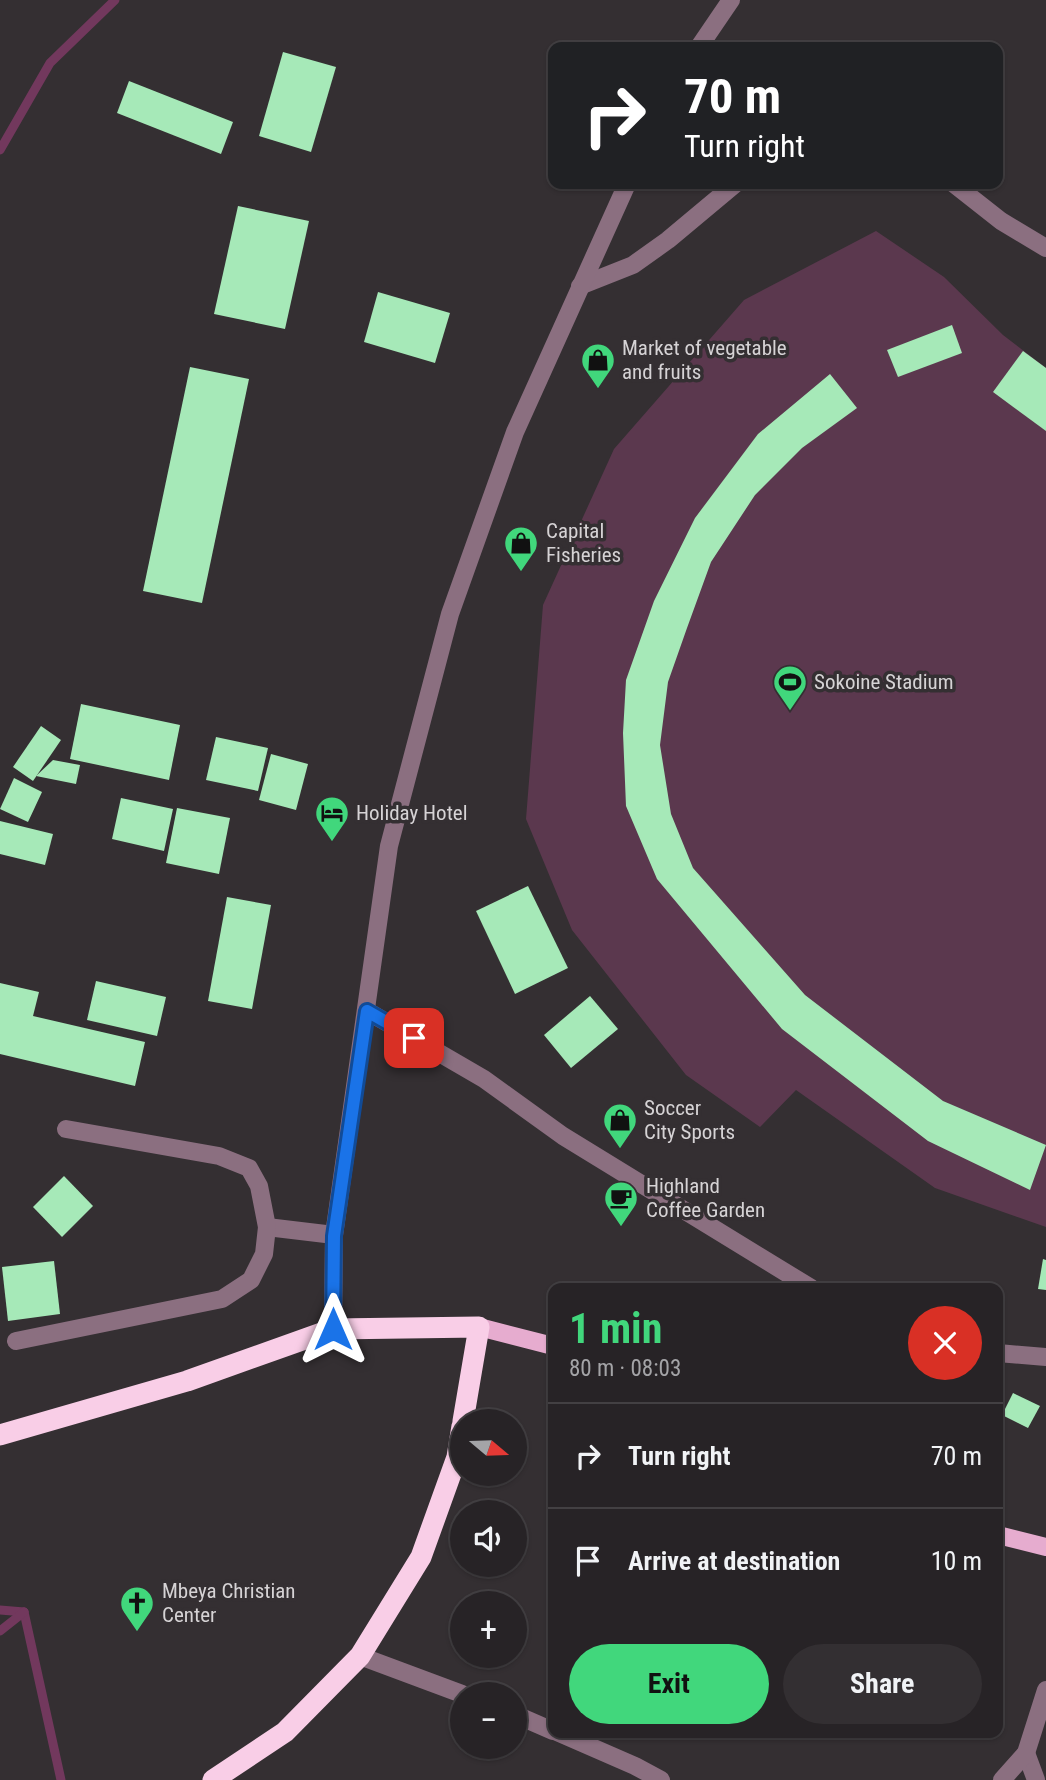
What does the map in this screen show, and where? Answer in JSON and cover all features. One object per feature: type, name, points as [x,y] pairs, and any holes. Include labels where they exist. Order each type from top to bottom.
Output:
[{"type":"highway","points":[[0,1435],[187,1381],[333,1329],[479,1327],[464,1409]]},
{"type":"highway","points":[[213,1780],[285,1732],[360,1656],[421,1557],[450,1476]]},
{"type":"main road","points":[[479,1327],[548,1345]]},
{"type":"main road","points":[[1003,1536],[1046,1547]]},
{"type":"street","points":[[702,42],[731,0]]},
{"type":"street","points":[[333,1329],[334,1236],[389,846],[450,614],[515,432],[625,189]]},
{"type":"street","points":[[580,286],[632,265],[668,240],[729,189]]},
{"type":"street","points":[[960,189],[1001,221],[1046,248]]},
{"type":"street","points":[[367,1011],[484,1079],[563,1136],[803,1283]]},
{"type":"street","points":[[16,1341],[222,1299],[251,1280],[264,1254],[267,1227],[259,1186],[249,1168],[219,1156],[66,1129]]},
{"type":"street","points":[[267,1227],[334,1236]]},
{"type":"street","points":[[1003,1353],[1046,1357]]},
{"type":"street","points":[[360,1656],[450,1690]]},
{"type":"street","points":[[1002,1780],[1027,1753],[1046,1690]]},
{"type":"street","points":[[527,1720],[548,1729]]},
{"type":"street","points":[[569,1738],[661,1780]]},
{"type":"street","points":[[1027,1753],[1037,1780]]},
{"type":"shaded area","name":"Sokoine Stadium","points":[[876,231],[944,277],[1003,335],[1046,368],[1046,1227],[935,1188],[796,1090],[760,1127],[686,1075],[572,930],[526,819],[543,605],[614,449],[744,300]]},
{"type":"building","points":[[283,52],[336,67],[311,152],[259,136]]},
{"type":"building","points":[[129,81],[233,122],[221,154],[117,113]]},
{"type":"building","points":[[238,206],[309,221],[285,329],[214,314]]},
{"type":"building","points":[[378,292],[450,313],[435,363],[364,342]]},
{"type":"building","points":[[952,325],[962,353],[898,377],[887,350]]},
{"type":"building","points":[[1023,351],[1046,368],[1046,431],[993,392]]},
{"type":"building","points":[[190,367],[249,379],[202,603],[143,591]]},
{"type":"building","points":[[830,374],[857,408],[802,448],[755,495],[711,562],[687,628],[668,682],[660,745],[671,814],[693,868],[805,995],[943,1101],[1046,1145],[1030,1190],[928,1141],[782,1029],[657,879],[626,806],[623,733],[626,680],[654,601],[695,518],[758,434]]},
{"type":"building","points":[[81,704],[180,725],[169,780],[70,759]]},
{"type":"building","points":[[41,726],[61,740],[33,781],[13,767]]},
{"type":"building","points":[[216,737],[268,748],[258,791],[206,780]]},
{"type":"building","points":[[271,754],[308,764],[296,810],[259,800]]},
{"type":"building","points":[[53,760],[80,765],[76,784],[36,776]]},
{"type":"building","points":[[14,778],[42,792],[28,822],[0,809]]},
{"type":"building","points":[[121,798],[173,809],[164,851],[112,839]]},
{"type":"building","points":[[177,808],[230,818],[219,874],[166,863]]},
{"type":"building","points":[[0,821],[53,834],[45,865],[0,854]]},
{"type":"building","points":[[528,886],[568,968],[515,994],[476,911]]},
{"type":"building","points":[[227,897],[271,905],[252,1009],[208,1001]]},
{"type":"building","points":[[96,981],[166,997],[157,1036],[87,1020]]},
{"type":"building","points":[[0,983],[39,992],[33,1016],[145,1042],[135,1086],[0,1054]]},
{"type":"building","points":[[590,996],[618,1029],[571,1068],[544,1035]]},
{"type":"building","points":[[64,1176],[93,1206],[62,1237],[33,1207]]},
{"type":"building","points":[[1043,1259],[1046,1260],[1046,1290],[1038,1289]]},
{"type":"building","points":[[54,1261],[60,1314],[8,1321],[2,1267]]},
{"type":"building","points":[[1013,1393],[1040,1406],[1028,1428],[1003,1416]]},
{"type":"waterway","points":[[0,150],[50,63],[115,0]]},
{"type":"waterway","points":[[0,1610],[24,1612]]},
{"type":"waterway","points":[[24,1612],[61,1780]]},
{"type":"waterway","points":[[0,1631],[24,1612]]},
{"type":"place","name":"Market of vegetable and fruits","points":[[598,390]]},
{"type":"place","name":"Capital Fisheries","points":[[521,573]]},
{"type":"place","name":"Sokoine Stadium","points":[[790,712]]},
{"type":"place","name":"Holiday Hotel","points":[[332,843]]},
{"type":"place","name":"Soccer City Sports","points":[[620,1150]]},
{"type":"place","name":"Highland Coffee Garden","points":[[621,1228]]},
{"type":"place","name":"Mbeya Christian Center","points":[[137,1633]]},
{"type":"route","points":[[333,1329],[334,1236],[367,1011],[414,1038]]}]
